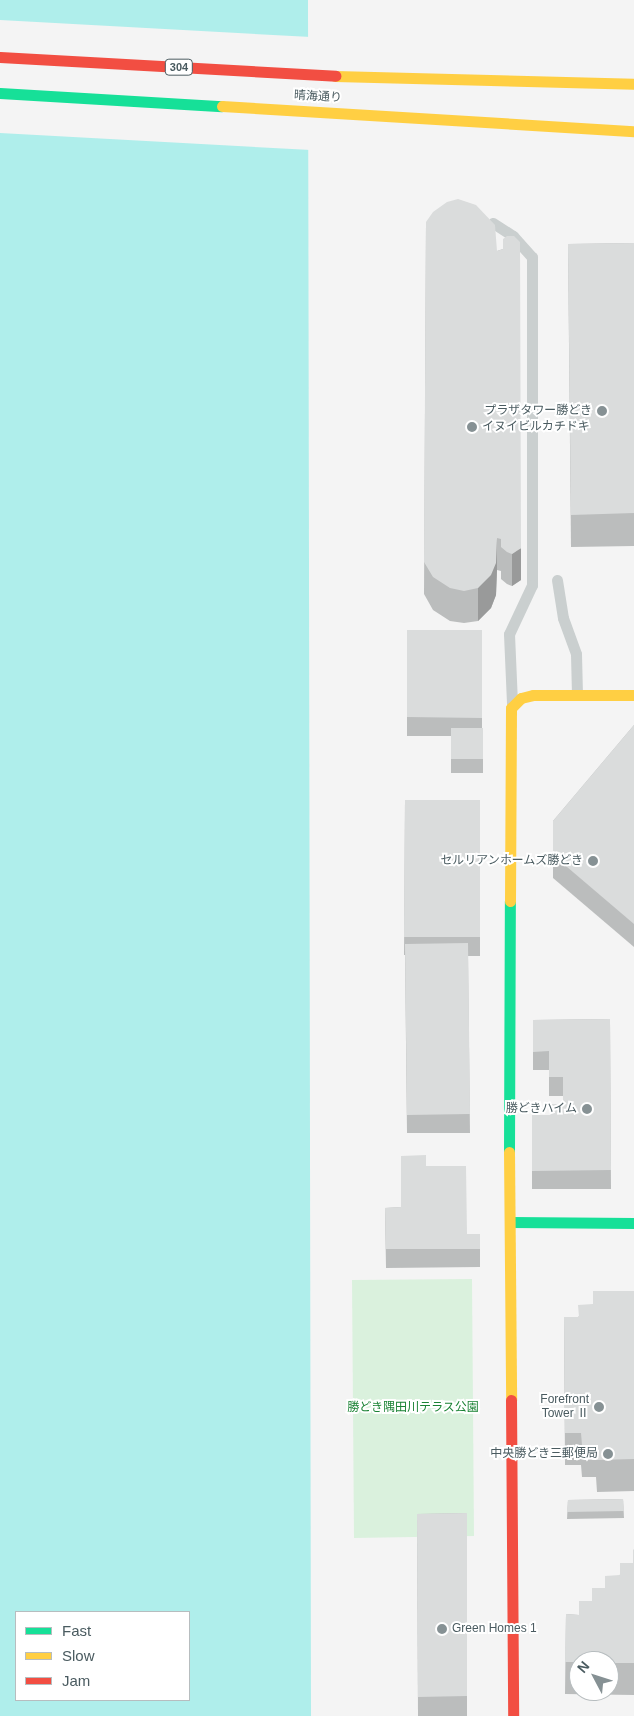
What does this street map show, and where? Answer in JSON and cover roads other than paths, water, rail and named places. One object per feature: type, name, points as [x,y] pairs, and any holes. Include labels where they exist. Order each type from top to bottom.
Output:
[{"type":"main road","name":"晴海通り","points":[[0,58],[357,77],[634,84]]},
{"type":"main road","name":"晴海通り","points":[[0,93],[634,131]]},
{"type":"main road","points":[[514,1716],[508,740],[512,707],[521,698],[533,695],[634,695]]},
{"type":"main road","points":[[511,1222],[634,1223]]},
{"type":"lane","points":[[493,224],[513,236],[532,257],[532,585],[509,634],[512,707]]},
{"type":"lane","points":[[557,580],[563,618],[576,654],[577,696]]},
{"type":"water","points":[[0,0],[308,0],[311,1716],[0,1716]]},
{"type":"place","name":"プラザタワー勝どき","points":[[602,411]]},
{"type":"place","name":"イヌイビルカチドキ","points":[[472,427]]},
{"type":"place","name":"セルリアンホームズ勝どき","points":[[593,861]]},
{"type":"place","name":"勝どきハイム","points":[[587,1109]]},
{"type":"place","name":"Forefront Tower Ⅱ","points":[[599,1407]]},
{"type":"place","name":"中央勝どき三郵便局","points":[[608,1454]]},
{"type":"place","name":"Green Homes 1","points":[[442,1629]]},
{"type":"park label","name":"勝どき隅田川テラス公園","points":[[413,1408]]}]
